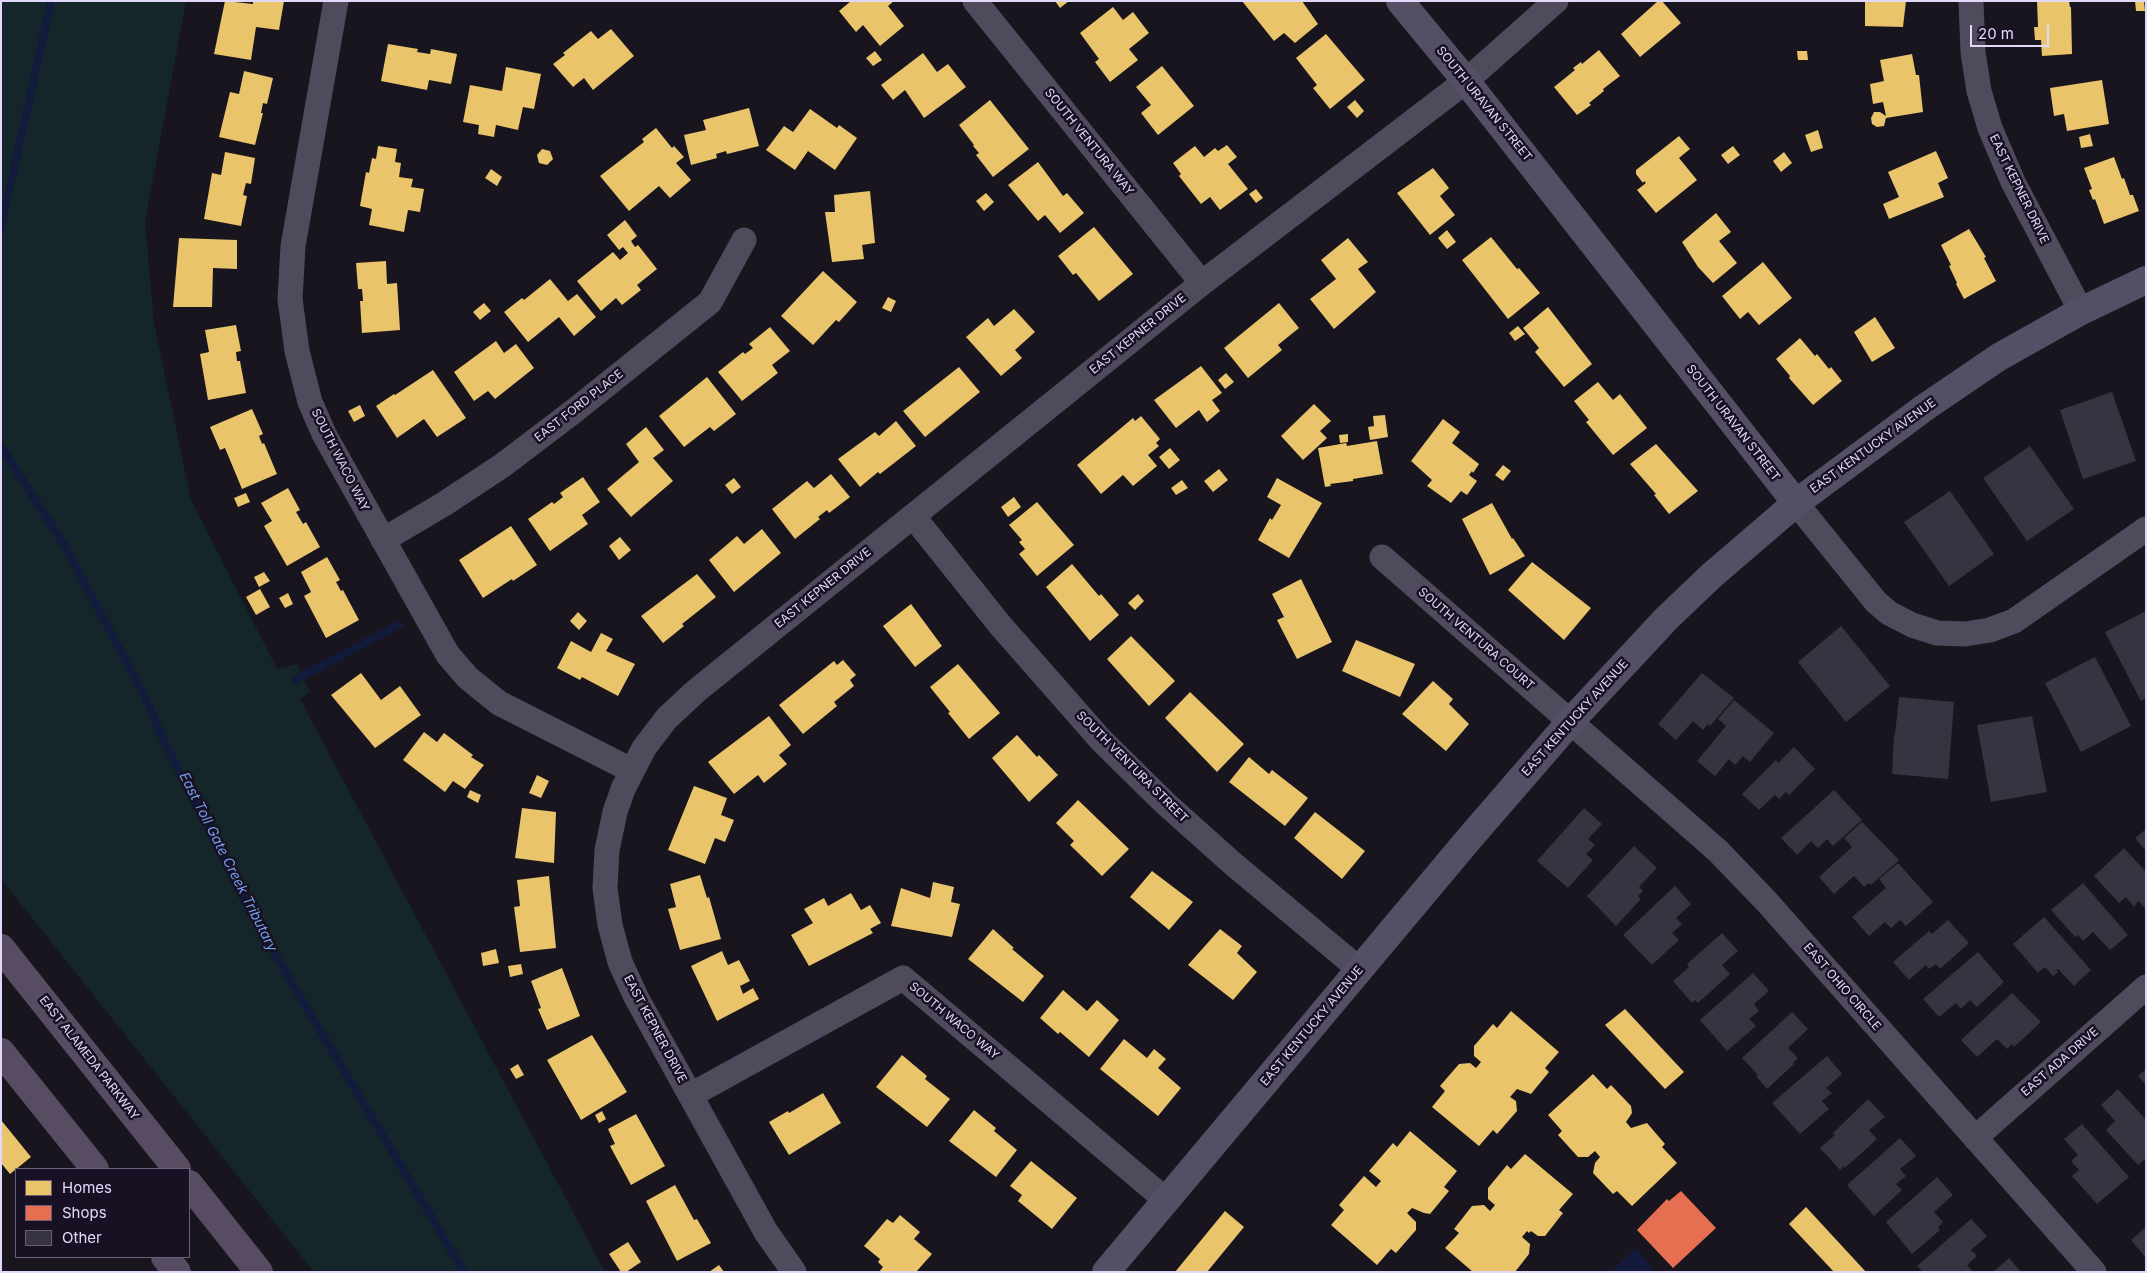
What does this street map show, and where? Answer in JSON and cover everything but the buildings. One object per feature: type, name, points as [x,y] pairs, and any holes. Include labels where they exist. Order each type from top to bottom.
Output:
[{"type":"main road","name":"EAST ALAMEDA PARKWAY","points":[[1,948],[176,1168]]},
{"type":"main road","points":[[1,1052],[94,1168]]},
{"type":"main road","points":[[190,1185],[259,1272]]},
{"type":"main road","points":[[165,1258],[176,1272]]},
{"type":"street","name":"SOUTH WACO WAY","points":[[336,1],[293,246],[290,299],[296,351],[310,402],[324,434],[443,648],[468,678],[499,703],[631,770]]},
{"type":"street","name":"SOUTH VENTURA WAY","points":[[975,1],[1202,283]]},
{"type":"street","name":"SOUTH URAVAN STREET","points":[[1400,1],[1466,81],[1796,503],[1876,602],[1889,613],[1912,625],[1937,632],[1966,634],[1990,630],[2014,621],[2146,529]]},
{"type":"street","name":"EAST KEPNER DRIVE","points":[[794,1272],[766,1232],[636,997],[620,962],[610,925],[605,888],[607,850],[615,812],[631,770],[644,748],[667,718],[696,690],[1202,283],[1466,81],[1556,1]]},
{"type":"street","name":"EAST KEPNER DRIVE","points":[[1971,1],[1973,52],[1979,91],[1990,128],[2013,182],[2081,311]]},
{"type":"street","name":"EAST FORD PLACE","points":[[382,540],[444,504],[503,465],[710,302],[744,240]]},
{"type":"street","name":"EAST KENTUCKY AVENUE","points":[[1106,1272],[1359,969],[1570,722],[1666,619],[1711,576],[1796,503],[1924,408],[1999,357],[2081,311],[2146,280]]},
{"type":"street","name":"SOUTH VENTURA STREET","points":[[912,516],[1000,625],[1101,740],[1185,821],[1359,969]]},
{"type":"street","name":"SOUTH VENTURA COURT","points":[[1382,557],[1570,722]]},
{"type":"street","name":"EAST OHIO CIRCLE","points":[[1570,722],[1718,851],[1767,902],[2094,1272]]},
{"type":"street","name":"SOUTH WACO WAY","points":[[691,1095],[903,978],[1167,1201]]},
{"type":"street","name":"EAST ADA DRIVE","points":[[1975,1138],[2146,986]]},
{"type":"shaded area","points":[[1,1],[186,1],[145,222],[154,323],[191,500],[277,669],[297,664],[310,692],[300,699],[605,1272],[314,1272],[1,879]]},
{"type":"water","points":[[1635,1249],[1653,1268],[1649,1272],[1611,1272]]},
{"type":"waterway","name":"East Toll Gate Creek Tributary","points":[[1,228],[51,1]]},
{"type":"waterway","name":"East Toll Gate Creek Tributary","points":[[1,446],[66,548],[145,697],[164,741],[254,919],[464,1272]]},
{"type":"waterway","points":[[295,680],[399,625]]}]
